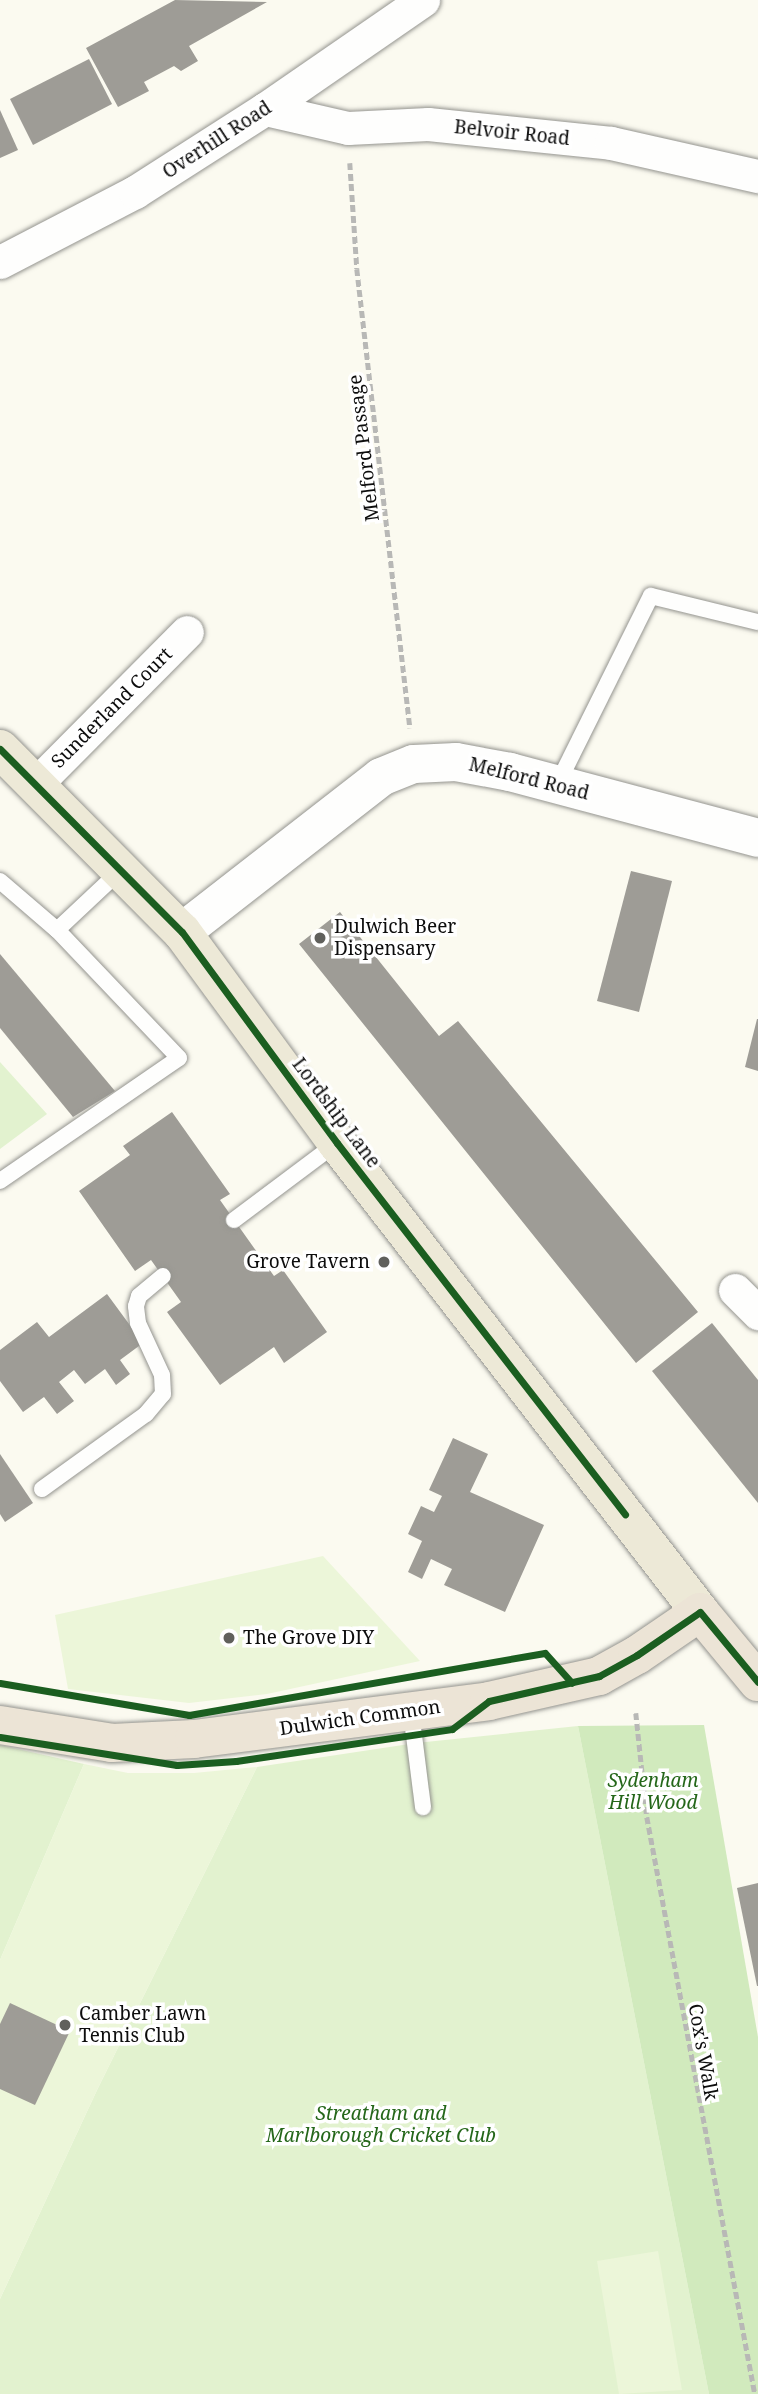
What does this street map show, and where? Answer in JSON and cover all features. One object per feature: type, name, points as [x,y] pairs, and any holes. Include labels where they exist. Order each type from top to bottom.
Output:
[{"type":"highway","name":"Lordship Lane","points":[[700,1612],[758,1682]]},
{"type":"highway","name":"Dulwich Common","points":[[0,1725],[112,1743],[212,1738],[489,1701],[598,1676],[638,1655],[700,1612]]},
{"type":"main road","name":"Lordship Lane","points":[[0,749],[181,932],[337,1143],[700,1612]]},
{"type":"street","name":"Overhill Road","points":[[0,262],[135,192],[265,109],[424,0]]},
{"type":"street","name":"Belvoir Road","points":[[265,109],[348,128],[428,124],[611,143],[758,176]]},
{"type":"street","name":"Sunderland Court","points":[[36,784],[187,632]]},
{"type":"street","name":"Melford Road","points":[[181,932],[381,777],[414,764],[456,762],[557,785],[758,838]]},
{"type":"lane","points":[[557,785],[651,596],[758,622]]},
{"type":"lane","points":[[57,930],[121,870]]},
{"type":"lane","points":[[0,881],[57,930],[179,1059],[0,1181]]},
{"type":"lane","points":[[234,1220],[337,1143]]},
{"type":"lane","points":[[42,1489],[146,1414],[163,1394],[162,1374],[138,1323],[136,1306],[139,1296],[163,1276]]},
{"type":"lane","points":[[411,1712],[423,1807]]},
{"type":"green space","points":[[0,1062],[47,1114],[0,1149]]},
{"type":"green space","name":"The Grove DIY","points":[[323,1556],[420,1661],[267,1694],[189,1703],[68,1689],[55,1615]]},
{"type":"green space","name":"Sydenham Hill Wood","points":[[704,1725],[758,2037],[758,2394],[709,2394],[578,1726]]},
{"type":"green space","name":"Streatham and Marlborough Cricket Club","points":[[578,1726],[709,2394],[0,2394],[0,2299],[97,2090],[257,1767],[416,1743]]},
{"type":"green space","points":[[0,1745],[84,1764],[0,1960]]},
{"type":"green space","name":"Camber Lawn Tennis Club","points":[[84,1764],[128,1773],[194,1773],[257,1767],[97,2090],[0,2299],[0,1960]]},
{"type":"green space","points":[[658,2251],[682,2390],[619,2394],[597,2261]]},
{"type":"building","points":[[175,0],[267,2],[189,46],[198,61],[181,71],[174,66],[144,82],[149,91],[118,107],[86,48]]},
{"type":"building","points":[[89,59],[112,104],[33,145],[10,99]]},
{"type":"building","points":[[0,110],[18,150],[0,158]]},
{"type":"building","points":[[631,871],[672,881],[639,1012],[597,1001]]},
{"type":"building","points":[[340,912],[439,1036],[458,1021],[698,1312],[636,1363],[299,944]]},
{"type":"building","points":[[0,954],[115,1091],[73,1117],[0,1028]]},
{"type":"building","points":[[758,1019],[758,1071],[745,1067]]},
{"type":"building","points":[[172,1112],[230,1194],[220,1200],[274,1276],[283,1270],[327,1332],[284,1363],[274,1347],[220,1385],[167,1312],[181,1302],[151,1260],[135,1271],[79,1191],[130,1155],[123,1146]]},
{"type":"building","points":[[107,1294],[143,1343],[120,1360],[130,1374],[116,1385],[105,1369],[85,1384],[74,1370],[59,1382],[74,1401],[57,1414],[44,1397],[23,1412],[0,1381],[0,1350],[37,1322],[49,1337]]},
{"type":"building","points":[[712,1323],[758,1380],[758,1503],[652,1371]]},
{"type":"building","points":[[453,1438],[488,1454],[470,1492],[544,1525],[505,1612],[444,1585],[452,1569],[431,1559],[422,1579],[408,1572],[422,1541],[408,1534],[421,1506],[434,1512],[442,1496],[429,1490]]},
{"type":"building","points":[[0,1454],[33,1503],[5,1522],[0,1514]]},
{"type":"building","points":[[758,1883],[758,1986],[757,1986],[737,1888]]},
{"type":"building","points":[[10,2003],[70,2031],[35,2105],[0,2089],[0,2024]]},
{"type":"cycle path","points":[[0,749],[182,932],[337,1143],[625,1514]]},
{"type":"cycle path","points":[[0,1737],[177,1765],[236,1761],[452,1729],[489,1701],[599,1676],[637,1655],[700,1612],[758,1682]]},
{"type":"cycle path","points":[[0,1683],[189,1715],[545,1653],[572,1683]]},
{"type":"place","name":"Dulwich Beer Dispensary","points":[[320,938]]},
{"type":"place","name":"Grove Tavern","points":[[384,1262]]},
{"type":"place","name":"The Grove DIY","points":[[229,1638]]},
{"type":"place","name":"Camber Lawn Tennis Club","points":[[65,2025]]}]
